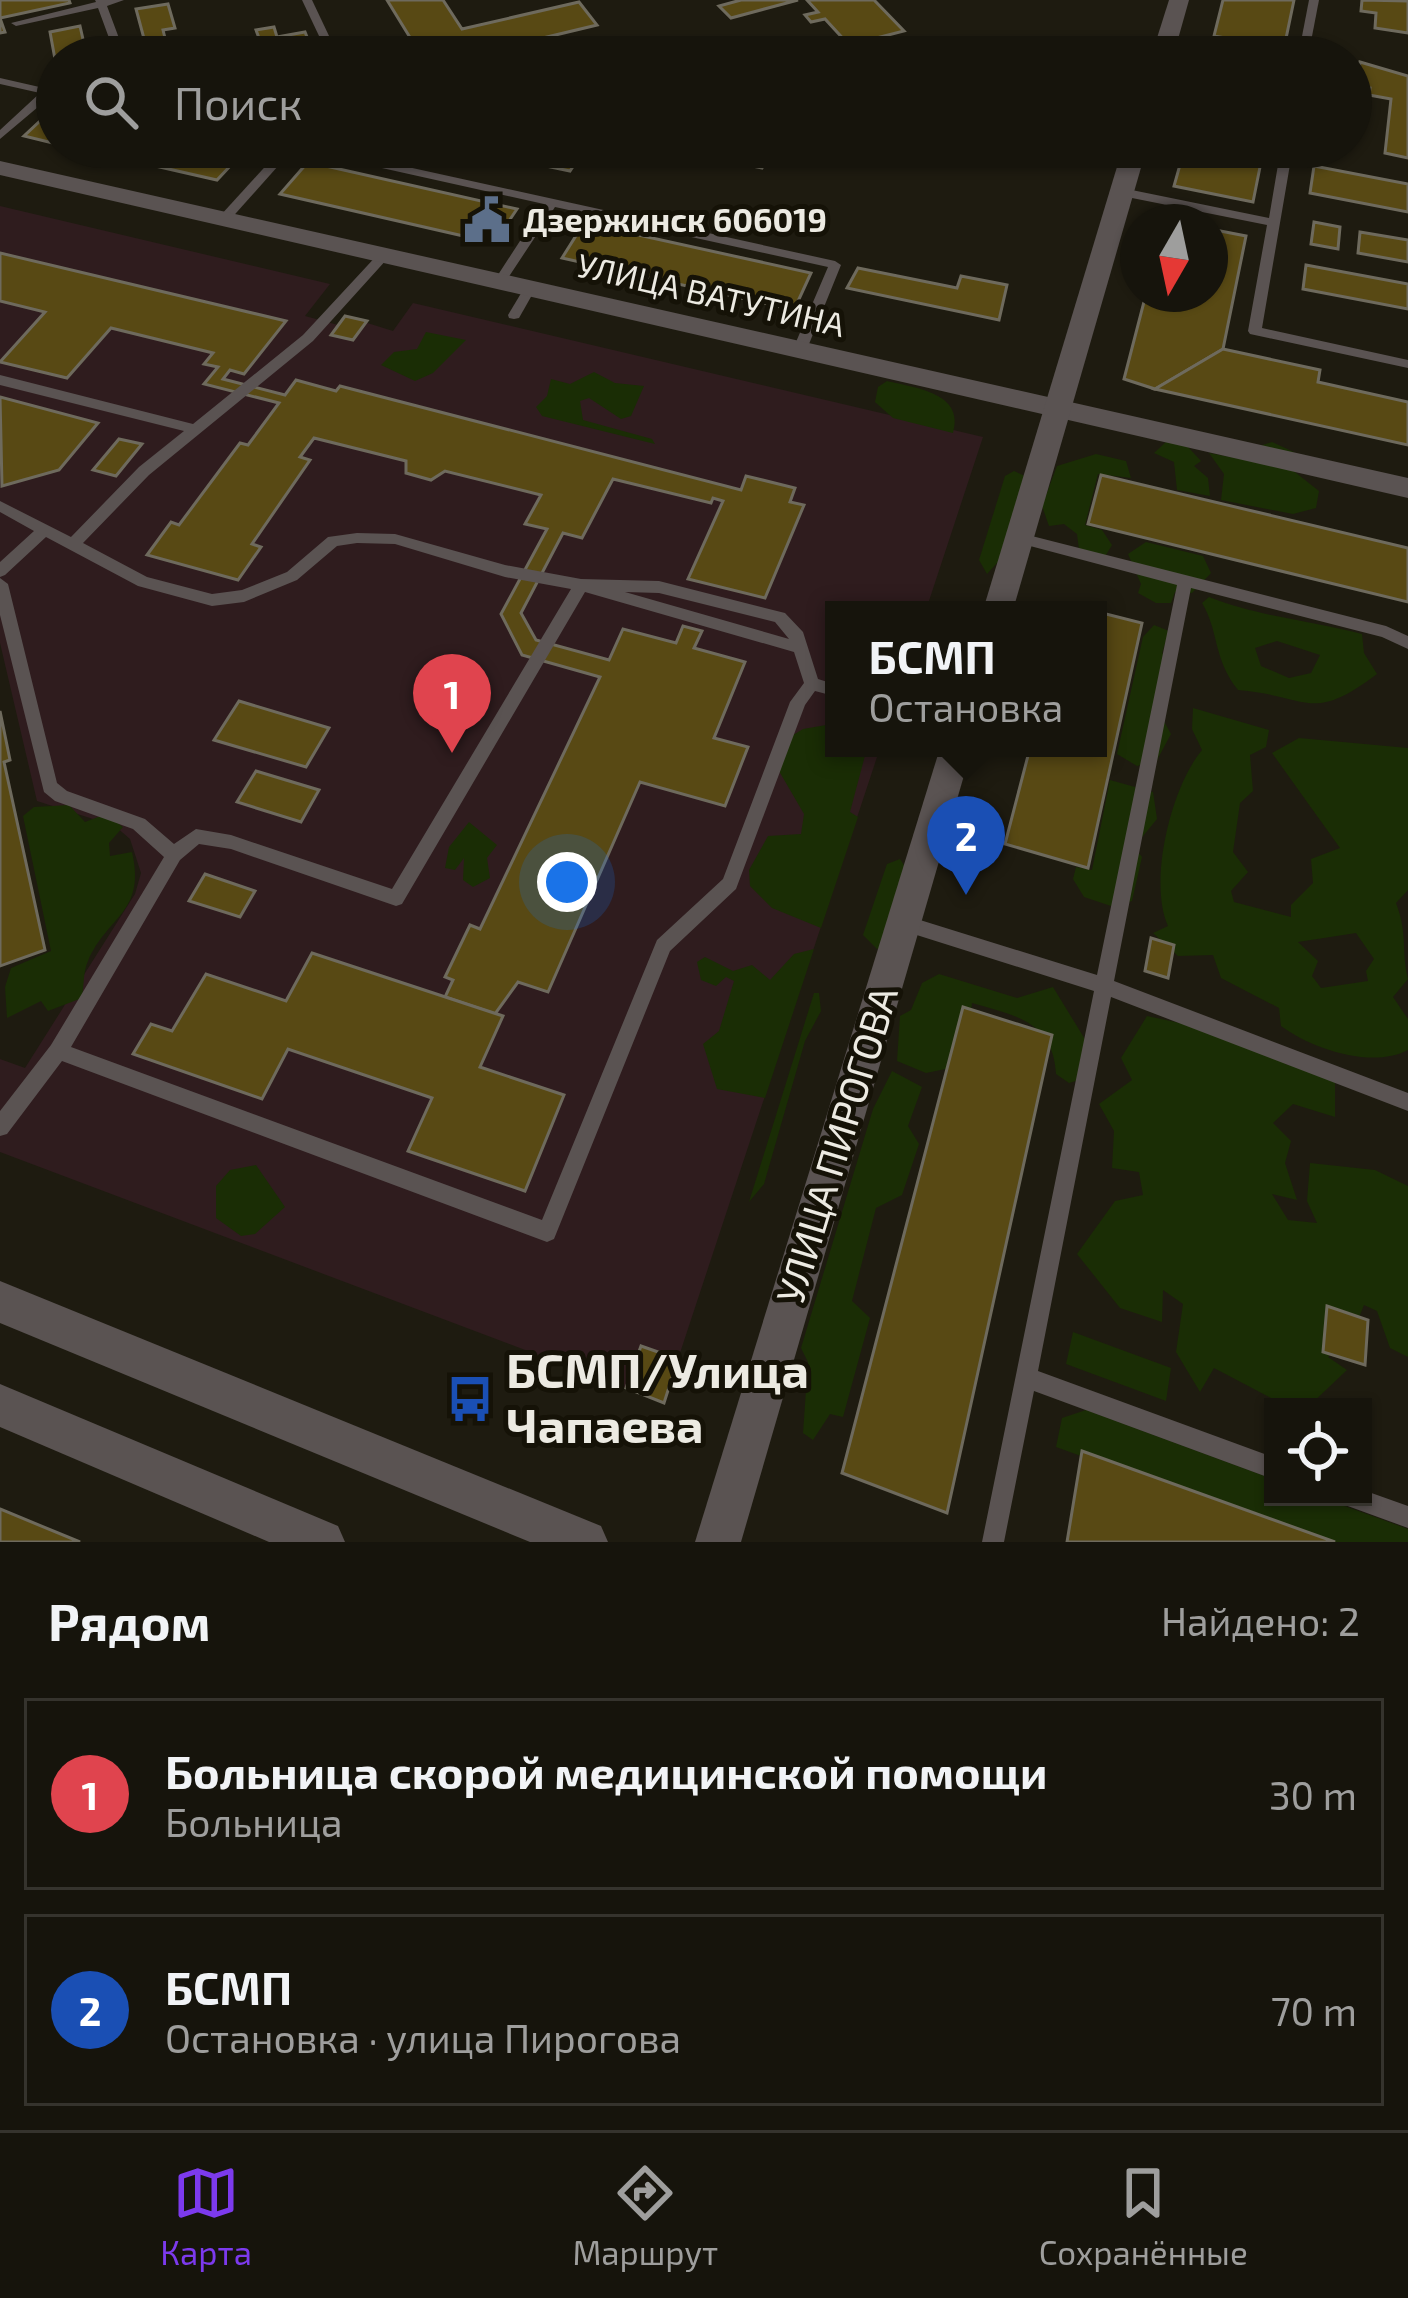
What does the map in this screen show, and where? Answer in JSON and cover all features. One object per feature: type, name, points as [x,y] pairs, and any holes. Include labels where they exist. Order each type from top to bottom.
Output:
[{"type":"street","points":[[1168,36],[1179,0]]},
{"type":"street","name":"УЛИЦА ВАТУТИНА","points":[[0,168],[1408,488]]},
{"type":"street","points":[[1001,601],[1129,168]]},
{"type":"street","name":"УЛИЦА ПИРОГОВА","points":[[718,1542],[953,757]]},
{"type":"street","points":[[0,1302],[585,1542]]},
{"type":"street","points":[[0,1405],[322,1542]]},
{"type":"lane","points":[[16,23],[119,0]]},
{"type":"lane","points":[[308,0],[324,36]]},
{"type":"lane","points":[[1307,36],[1314,0]]},
{"type":"lane","points":[[101,2],[113,36]]},
{"type":"lane","points":[[0,81],[36,89]]},
{"type":"lane","points":[[0,136],[36,106]]},
{"type":"lane","points":[[224,219],[270,168]]},
{"type":"lane","points":[[397,168],[835,265],[800,349]]},
{"type":"lane","points":[[1283,168],[1255,331],[1408,364]]},
{"type":"lane","points":[[1122,192],[1274,223]]},
{"type":"lane","points":[[500,281],[552,202]]},
{"type":"lane","points":[[72,545],[144,471],[308,338],[384,255]]},
{"type":"lane","points":[[514,315],[530,288]]},
{"type":"lane","points":[[0,380],[196,429]]},
{"type":"lane","points":[[0,506],[142,583],[212,600],[244,596],[292,576],[333,541],[395,539],[505,571],[581,585],[801,648],[812,684]]},
{"type":"lane","points":[[0,572],[44,530]]},
{"type":"lane","points":[[1020,538],[1385,632],[1408,643]]},
{"type":"lane","points":[[992,1542],[1185,581]]},
{"type":"lane","points":[[0,584],[50,787],[61,796],[139,824],[174,855]]},
{"type":"lane","points":[[0,1126],[58,1051],[174,855],[196,836],[231,842],[396,898],[581,585]]},
{"type":"lane","points":[[812,684],[825,688]]},
{"type":"lane","points":[[58,1051],[547,1232],[663,946],[730,884],[798,702],[812,684]]},
{"type":"lane","points":[[904,923],[1104,986],[1408,1102]]},
{"type":"lane","points":[[1026,1377],[1264,1465]]},
{"type":"lane","points":[[1372,1504],[1408,1517]]},
{"type":"shaded area","points":[[0,206],[330,284],[305,316],[338,325],[345,316],[393,331],[413,303],[983,437],[929,601],[825,601],[825,757],[877,757],[678,1359],[641,1346],[626,1388],[0,1152],[0,1059],[25,1068],[135,894],[141,873],[130,839],[115,826],[37,801],[0,643]]},
{"type":"green space","points":[[426,332],[466,340],[433,373],[415,381],[381,365],[394,352],[417,349]]},
{"type":"green space","points":[[594,372],[615,383],[644,386],[631,416],[621,419],[589,398],[580,401],[583,420],[652,439],[655,444],[542,416],[536,407],[547,396],[551,379],[570,384]]},
{"type":"green space","points":[[887,381],[945,401],[955,420],[953,433],[893,418],[875,402],[878,387]]},
{"type":"green space","points":[[1167,441],[1188,447],[1201,461],[1194,466],[1208,478],[1210,496],[1177,490],[1174,462],[1154,453]]},
{"type":"green space","points":[[1272,442],[1294,452],[1286,465],[1319,491],[1316,508],[1293,514],[1221,500],[1224,474],[1209,453],[1263,463],[1256,447]]},
{"type":"green space","points":[[1096,454],[1126,461],[1131,478],[1098,474],[1085,525],[1102,530],[1112,545],[1106,555],[1091,560],[1079,549],[1077,534],[1064,524],[1049,526],[1042,506],[1057,466]]},
{"type":"green space","points":[[1014,471],[1025,476],[1009,550],[987,574],[979,560],[1005,476]]},
{"type":"green space","points":[[1146,542],[1203,556],[1211,573],[1192,593],[1175,592],[1171,603],[1156,603],[1138,593],[1141,584],[1128,554]]},
{"type":"green space","points":[[1209,597],[1362,634],[1364,653],[1377,674],[1323,703],[1238,690],[1224,667],[1202,603]],"holes":[[[1277,641],[1320,655],[1311,673],[1289,678],[1261,666],[1255,648]]]},
{"type":"green space","points":[[1154,625],[1169,631],[1162,653],[1175,661],[1161,716],[1171,734],[1157,760],[1137,766],[1117,754],[1143,637]]},
{"type":"green space","points":[[1193,708],[1269,730],[1266,747],[1250,755],[1253,791],[1240,803],[1233,852],[1248,872],[1231,891],[1234,902],[1291,917],[1291,905],[1313,883],[1311,859],[1340,848],[1272,753],[1299,738],[1408,748],[1408,890],[1396,903],[1408,979],[1393,997],[1408,1019],[1408,1050],[1360,1057],[1309,1042],[1281,1026],[1279,1008],[1221,978],[1213,955],[1178,956],[1153,933],[1168,926],[1161,885],[1172,810],[1202,750],[1192,729]],"holes":[[[1356,933],[1374,959],[1366,971],[1368,981],[1321,988],[1312,976],[1318,961],[1298,942]]]},
{"type":"green space","points":[[825,725],[825,757],[865,757],[850,812],[858,817],[821,928],[772,908],[750,886],[749,870],[768,836],[801,834],[804,814],[779,771],[788,738],[803,729]]},
{"type":"green space","points":[[1110,780],[1153,792],[1157,819],[1134,847],[1142,857],[1132,901],[1114,907],[1084,897],[1073,879],[1076,867],[1092,870]]},
{"type":"green space","points":[[69,805],[85,822],[106,814],[123,827],[109,843],[110,856],[132,852],[134,888],[88,961],[82,998],[48,1011],[41,1001],[7,1018],[5,987],[11,968],[51,951],[23,816],[34,807]]},
{"type":"green space","points":[[469,822],[497,845],[487,858],[490,878],[473,887],[463,880],[464,858],[455,870],[445,868],[449,847]]},
{"type":"green space","points":[[900,859],[909,873],[891,947],[877,949],[863,935],[887,864]]},
{"type":"green space","points":[[814,949],[765,1098],[717,1089],[703,1044],[719,1031],[734,981],[726,977],[716,986],[701,980],[697,962],[705,957],[733,971],[752,965],[770,980],[794,954]]},
{"type":"green space","points":[[939,974],[1017,998],[1053,987],[1094,1054],[1092,1076],[1069,1083],[1056,1074],[1048,1042],[1040,1032],[1017,1017],[972,1003],[965,1065],[926,1073],[897,1061],[900,1016],[911,1010],[922,983]]},
{"type":"green space","points":[[814,993],[819,993],[821,1011],[805,1041],[764,1184],[749,1202]]},
{"type":"green space","points":[[1147,1016],[1255,1039],[1287,1065],[1320,1063],[1335,1082],[1335,1117],[1293,1104],[1273,1123],[1291,1141],[1285,1163],[1297,1200],[1272,1194],[1288,1220],[1317,1223],[1307,1201],[1310,1163],[1375,1170],[1408,1186],[1408,1357],[1390,1348],[1377,1311],[1364,1305],[1351,1337],[1328,1357],[1347,1370],[1317,1398],[1271,1398],[1214,1368],[1200,1392],[1176,1352],[1183,1304],[1163,1290],[1162,1322],[1120,1308],[1077,1254],[1115,1201],[1143,1195],[1139,1172],[1112,1168],[1114,1131],[1099,1104],[1132,1080],[1121,1058]]},
{"type":"green space","points":[[892,1071],[922,1087],[908,1126],[919,1144],[902,1195],[876,1208],[852,1301],[870,1318],[843,1417],[830,1414],[813,1440],[803,1433],[808,1362],[801,1348],[873,1109]]},
{"type":"green space","points":[[256,1165],[285,1207],[255,1234],[241,1236],[216,1218],[216,1186],[230,1170]]},
{"type":"green space","points":[[1073,1332],[1171,1368],[1166,1401],[1066,1364]]},
{"type":"green space","points":[[1086,1410],[1264,1476],[1264,1506],[1345,1506],[1408,1529],[1408,1542],[1335,1542],[1083,1451],[1081,1456],[1056,1447],[1062,1418]]},
{"type":"building","points":[[0,0],[69,0],[70,3],[0,18]]},
{"type":"building","points":[[387,0],[443,0],[462,29],[579,2],[597,25],[551,36],[409,36]]},
{"type":"building","points":[[741,0],[798,0],[731,18],[719,6]]},
{"type":"building","points":[[807,0],[874,0],[904,31],[841,36],[825,19],[811,22],[805,15],[818,12]]},
{"type":"building","points":[[1223,0],[1294,0],[1286,36],[1214,36]]},
{"type":"building","points":[[1362,0],[1408,1],[1408,33],[1375,28],[1376,13],[1361,11]]},
{"type":"building","points":[[168,4],[175,28],[163,30],[164,36],[143,36],[136,9]]},
{"type":"building","points":[[80,26],[82,36],[51,36],[50,32]]},
{"type":"building","points":[[274,27],[277,36],[258,36],[256,30]]},
{"type":"building","points":[[1372,66],[1408,76],[1408,158],[1385,153],[1391,99],[1372,96]]},
{"type":"building","points":[[164,168],[228,168],[217,180]]},
{"type":"building","points":[[303,168],[335,168],[517,209],[494,243],[280,194]]},
{"type":"building","points":[[1179,168],[1260,168],[1253,202],[1174,186]]},
{"type":"building","points":[[1314,168],[1408,184],[1408,212],[1310,193]]},
{"type":"building","points":[[1314,222],[1340,227],[1338,249],[1311,244]]},
{"type":"building","points":[[584,223],[811,273],[794,310],[562,258]]},
{"type":"building","points":[[1228,232],[1246,236],[1223,349],[1155,389],[1124,379],[1141,312],[1228,312]]},
{"type":"building","points":[[1360,232],[1408,240],[1408,262],[1358,253]]},
{"type":"building","points":[[0,253],[286,321],[244,374],[230,370],[223,379],[285,395],[296,380],[336,391],[340,386],[741,490],[746,476],[795,488],[790,502],[804,505],[765,598],[688,579],[723,501],[713,498],[711,503],[613,479],[582,538],[563,533],[521,613],[536,640],[609,660],[623,629],[676,643],[683,626],[702,631],[694,648],[745,662],[714,738],[748,747],[725,806],[640,782],[548,992],[518,982],[495,1014],[445,997],[453,980],[445,977],[470,925],[480,929],[600,677],[522,655],[501,614],[547,529],[525,524],[541,495],[445,471],[431,480],[406,473],[406,461],[314,438],[300,457],[310,460],[252,544],[261,547],[238,580],[147,555],[171,522],[179,525],[240,443],[248,445],[279,403],[204,384],[218,367],[204,364],[213,353],[111,328],[67,378],[0,362],[45,312],[0,301]]},
{"type":"building","points":[[1306,265],[1408,284],[1408,309],[1303,289]]},
{"type":"building","points":[[858,268],[957,288],[961,276],[1007,285],[999,320],[847,288]]},
{"type":"building","points":[[345,316],[367,321],[353,340],[331,335]]},
{"type":"building","points":[[1223,349],[1320,370],[1318,382],[1408,402],[1408,445],[1155,389]]},
{"type":"building","points":[[0,397],[98,423],[59,470],[2,486]]},
{"type":"building","points":[[119,439],[142,444],[116,476],[93,470]]},
{"type":"building","points":[[1101,475],[1408,548],[1408,602],[1088,524]]},
{"type":"building","points":[[1107,614],[1142,623],[1088,868],[1005,844],[1028,757],[1107,757]]},
{"type":"building","points":[[239,701],[329,728],[306,767],[214,740]]},
{"type":"building","points":[[0,711],[10,760],[4,762],[45,950],[0,966]]},
{"type":"building","points":[[256,771],[319,790],[301,822],[237,802]]},
{"type":"building","points":[[205,874],[255,891],[240,917],[189,901]]},
{"type":"building","points":[[1151,938],[1174,945],[1168,978],[1145,971]]},
{"type":"building","points":[[312,953],[503,1016],[480,1067],[564,1095],[525,1191],[408,1151],[432,1098],[288,1049],[262,1099],[133,1054],[151,1024],[172,1031],[206,974],[286,1001]]},
{"type":"building","points":[[963,1007],[1052,1035],[947,1513],[842,1473]]},
{"type":"building","points":[[1327,1306],[1368,1320],[1365,1365],[1323,1352]]},
{"type":"building","points":[[641,1346],[678,1359],[664,1403],[626,1388]]},
{"type":"building","points":[[1082,1451],[1335,1542],[1067,1542]]},
{"type":"building","points":[[0,1509],[80,1542],[0,1542]]},
{"type":"place","name":"Дзержинск 606019","points":[[487,220]]},
{"type":"place","name":"Больница скорой медицинской помощи","points":[[452,753]]},
{"type":"place","name":"БСМП","points":[[966,895]]},
{"type":"place","name":"БСМП/Улица Чапаева","points":[[470,1399]]}]
